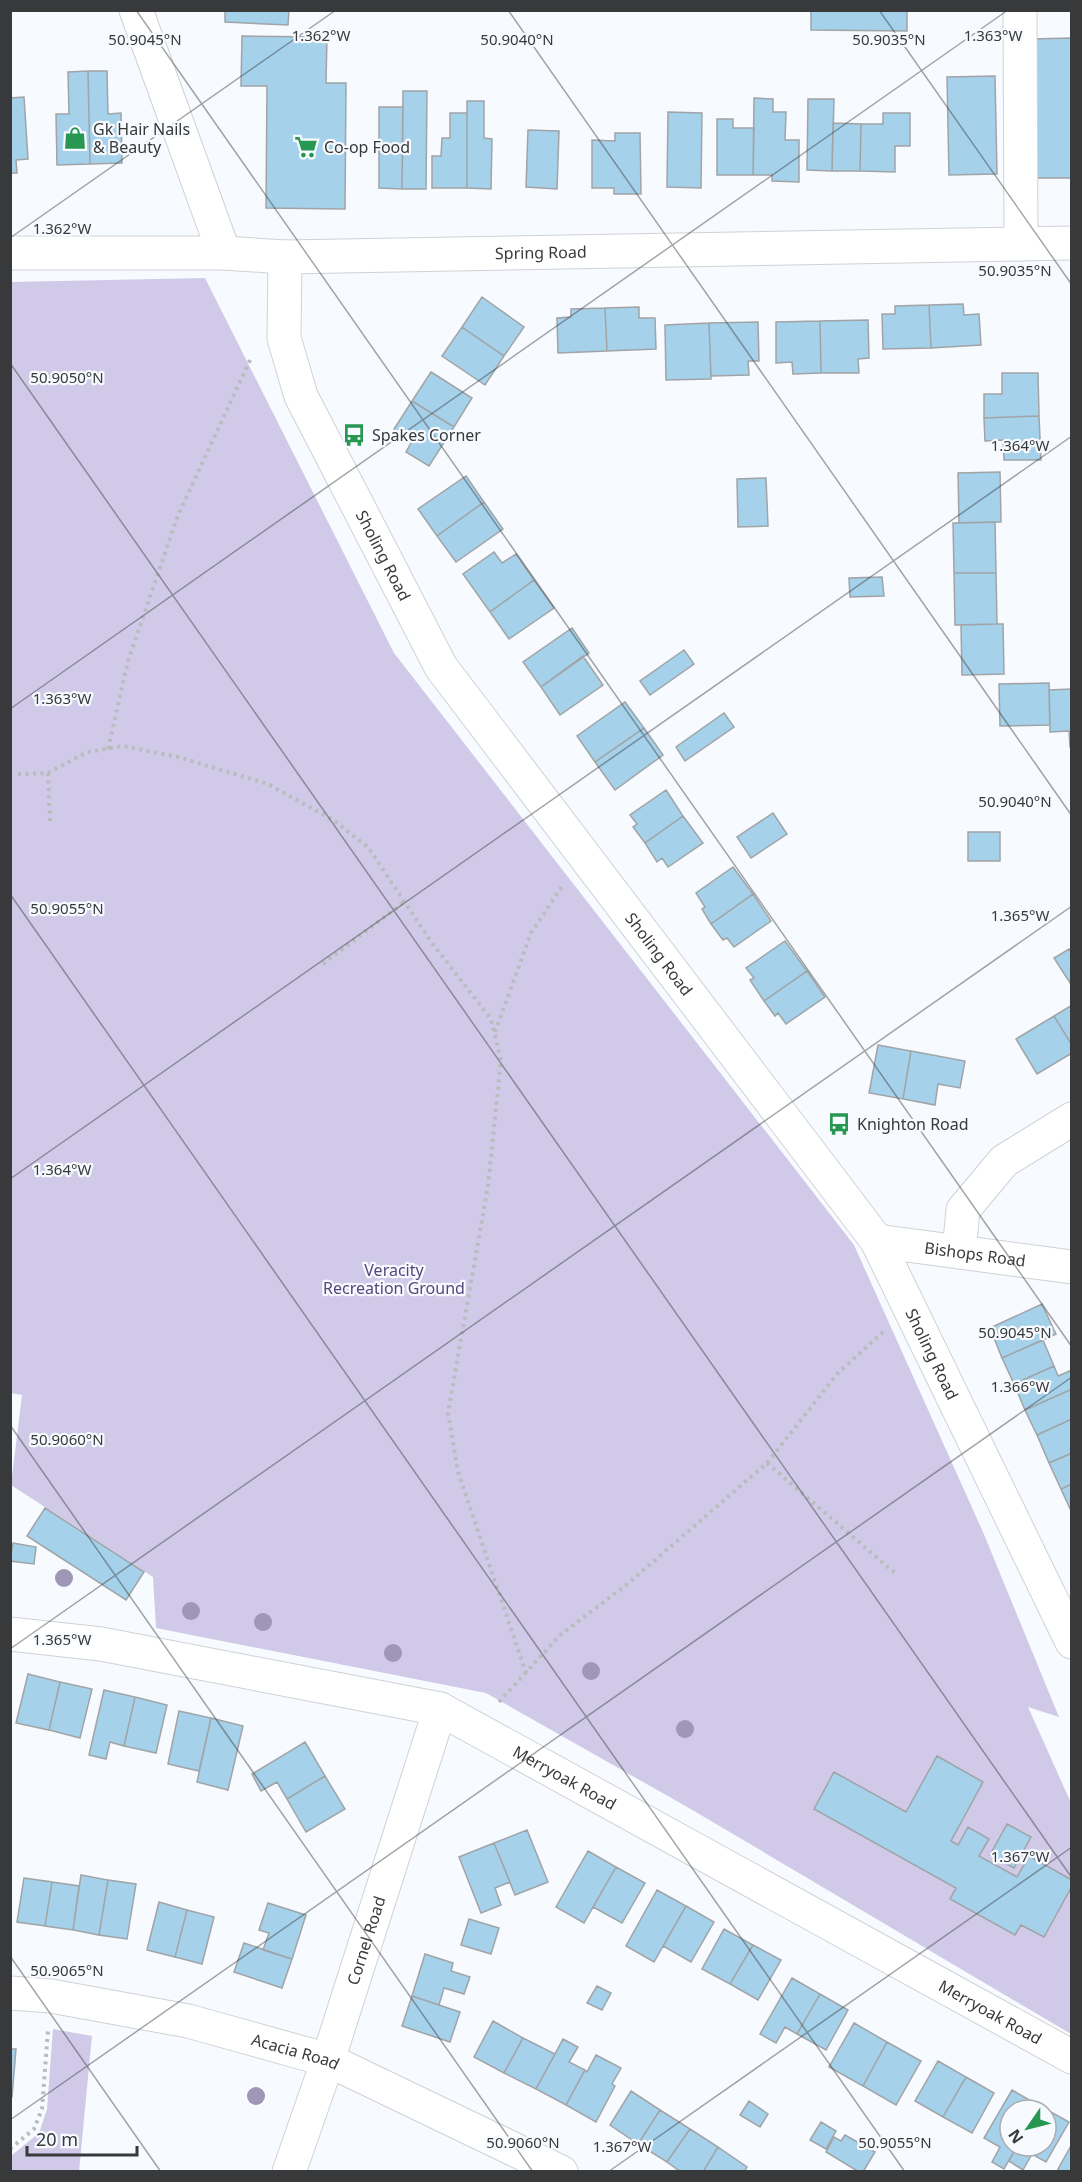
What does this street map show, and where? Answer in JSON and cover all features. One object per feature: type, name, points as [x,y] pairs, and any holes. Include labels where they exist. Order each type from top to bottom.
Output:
[{"type":"street","points":[[136,10],[224,254]]},
{"type":"street","points":[[1020,10],[1021,244]]},
{"type":"street","name":"Spring Road","points":[[10,253],[224,254],[285,257],[1071,243]]},
{"type":"street","name":"Sholing Road","points":[[285,257],[284,338],[301,396],[441,667],[877,1241],[1071,1642]]},
{"type":"street","points":[[958,1252],[963,1210],[1004,1161],[1071,1119]]},
{"type":"street","name":"Bishops Road","points":[[877,1241],[1071,1267]]},
{"type":"street","name":"Merryoak Road","points":[[10,1634],[101,1644],[440,1709],[1071,2057]]},
{"type":"street","name":"Cornel Road","points":[[289,2172],[328,2060],[440,1709]]},
{"type":"street","name":"Acacia Road","points":[[10,1993],[51,1996],[188,2021],[328,2060],[561,2172]]},
{"type":"path","points":[[108,748],[128,661],[178,515],[255,348],[284,338]]},
{"type":"path","points":[[18,774],[48,773],[87,752],[123,746],[178,757],[268,784],[333,820],[368,847],[432,943],[491,1019],[501,1060],[488,1186],[448,1413],[458,1472],[526,1673]]},
{"type":"path","points":[[48,773],[50,821]]},
{"type":"path","points":[[494,1033],[531,933],[584,855]]},
{"type":"path","points":[[323,964],[404,902]]},
{"type":"path","points":[[475,1728],[560,1635],[625,1586],[767,1463],[838,1373],[910,1307]]},
{"type":"path","points":[[767,1463],[896,1574]]},
{"type":"path","points":[[10,2149],[34,2129],[42,2109],[51,1996]]},
{"type":"green space","name":"Veracity Recreation Ground","points":[[205,278],[394,653],[854,1245],[983,1532],[1059,1717],[1028,1707],[1071,1803],[1071,2034],[689,1808],[486,1693],[156,1628],[153,1577],[11,1485],[22,1395],[11,1393],[11,282]]},
{"type":"green space","points":[[53,2029],[92,2036],[79,2171],[11,2171],[11,2156],[39,2133],[47,2109]]},
{"type":"building","points":[[225,10],[289,10],[288,25],[225,22]]},
{"type":"building","points":[[811,10],[907,10],[907,31],[811,30]]},
{"type":"building","name":"Co-op Food","points":[[242,36],[327,37],[326,83],[346,83],[345,209],[266,208],[267,86],[241,86]]},
{"type":"building","points":[[1072,38],[1072,178],[1032,178],[1030,39]]},
{"type":"building","points":[[88,71],[90,164],[57,165],[56,114],[69,114],[68,72]]},
{"type":"building","points":[[88,71],[107,71],[108,114],[121,113],[122,163],[90,164]]},
{"type":"building","points":[[995,76],[997,174],[949,175],[947,77]]},
{"type":"building","points":[[403,91],[427,91],[426,189],[402,189]]},
{"type":"building","points":[[24,97],[28,159],[16,160],[17,173],[10,173],[10,98]]},
{"type":"building","points":[[754,98],[773,99],[773,112],[786,112],[785,140],[799,140],[799,182],[772,181],[772,175],[753,175]]},
{"type":"building","points":[[808,99],[834,99],[832,171],[807,170]]},
{"type":"building","points":[[467,101],[484,101],[484,138],[492,139],[491,189],[467,188]]},
{"type":"building","points":[[379,107],[403,107],[402,189],[379,188]]},
{"type":"building","points":[[668,112],[702,113],[701,188],[667,187]]},
{"type":"building","points":[[450,113],[467,113],[467,188],[432,188],[432,156],[441,156],[442,138],[450,138]]},
{"type":"building","points":[[883,113],[910,113],[910,146],[895,146],[895,172],[860,171],[861,124],[883,124]]},
{"type":"building","points":[[717,119],[733,119],[733,128],[754,128],[753,175],[717,175]]},
{"type":"building","points":[[833,123],[861,124],[860,171],[832,171]]},
{"type":"building","points":[[528,130],[559,131],[557,189],[526,187]]},
{"type":"building","points":[[615,133],[640,133],[641,194],[614,194],[614,188],[592,188],[592,140],[615,141]]},
{"type":"building","points":[[482,297],[524,327],[504,356],[462,327]]},
{"type":"building","points":[[963,304],[964,315],[979,314],[981,345],[931,348],[929,305]]},
{"type":"building","points":[[929,305],[931,348],[883,349],[882,314],[895,314],[895,306]]},
{"type":"building","points":[[639,307],[639,318],[655,318],[656,349],[607,351],[605,308]]},
{"type":"building","points":[[605,308],[607,351],[558,353],[557,318],[571,317],[571,309]]},
{"type":"building","points":[[868,320],[869,358],[858,359],[859,373],[821,373],[820,321]]},
{"type":"building","points":[[820,321],[821,373],[793,374],[792,362],[776,363],[776,322]]},
{"type":"building","points":[[758,322],[759,361],[748,361],[749,375],[711,376],[709,323]]},
{"type":"building","points":[[709,323],[711,379],[666,380],[665,325]]},
{"type":"building","points":[[462,327],[504,356],[485,385],[442,356]]},
{"type":"building","points":[[431,372],[472,398],[454,427],[412,401]]},
{"type":"building","points":[[1002,373],[1038,373],[1039,416],[984,418],[984,394],[1002,394]]},
{"type":"building","points":[[412,401],[454,427],[429,466],[406,452],[412,441],[394,429]]},
{"type":"building","points":[[1039,416],[1041,460],[1004,460],[1003,440],[985,441],[984,418]]},
{"type":"building","points":[[1000,472],[1001,522],[959,523],[958,473]]},
{"type":"building","points":[[466,476],[484,502],[437,536],[418,509]]},
{"type":"building","points":[[766,478],[768,526],[738,527],[737,479]]},
{"type":"building","points":[[484,502],[503,529],[456,562],[437,536]]},
{"type":"building","points":[[995,522],[996,573],[954,573],[953,523]]},
{"type":"building","points":[[494,552],[502,563],[516,554],[534,580],[490,612],[463,574]]},
{"type":"building","points":[[954,573],[996,573],[997,624],[955,625]]},
{"type":"building","points":[[882,577],[884,596],[850,597],[849,578]]},
{"type":"building","points":[[534,580],[554,608],[509,639],[490,612]]},
{"type":"building","points":[[1003,624],[1004,674],[962,675],[961,625]]},
{"type":"building","points":[[572,628],[589,653],[541,687],[523,662]]},
{"type":"building","points":[[684,650],[694,664],[650,695],[640,681]]},
{"type":"building","points":[[583,656],[603,685],[560,715],[541,687]]},
{"type":"building","points":[[1049,683],[1050,725],[1000,726],[999,684]]},
{"type":"building","points":[[1072,689],[1072,747],[1070,747],[1069,731],[1050,732],[1049,690]]},
{"type":"building","points":[[625,702],[644,728],[595,762],[577,736]]},
{"type":"building","points":[[724,713],[734,727],[685,761],[676,747]]},
{"type":"building","points":[[644,728],[663,755],[615,790],[595,762]]},
{"type":"building","points":[[666,790],[683,816],[645,843],[633,827],[637,824],[630,815]]},
{"type":"building","points":[[773,813],[787,834],[751,858],[737,837]]},
{"type":"building","points":[[683,816],[703,843],[668,867],[662,858],[657,862],[645,843]]},
{"type":"building","points":[[968,832],[1000,832],[1000,861],[968,861]]},
{"type":"building","points":[[733,867],[753,894],[711,924],[702,909],[705,907],[696,893]]},
{"type":"building","points":[[753,894],[771,921],[734,947],[727,938],[723,940],[711,924]]},
{"type":"building","points":[[785,941],[807,971],[764,1001],[750,980],[754,978],[746,968]]},
{"type":"building","points":[[1069,949],[1072,954],[1072,986],[1054,958]]},
{"type":"building","points":[[807,971],[825,997],[786,1024],[778,1013],[775,1016],[764,1001]]},
{"type":"building","points":[[1072,1005],[1072,1045],[1054,1016]]},
{"type":"building","points":[[1054,1016],[1072,1045],[1072,1053],[1037,1074],[1016,1039]]},
{"type":"building","points":[[878,1045],[911,1051],[903,1099],[869,1093]]},
{"type":"building","points":[[911,1051],[965,1061],[960,1088],[938,1084],[935,1105],[903,1099]]},
{"type":"building","points":[[1042,1304],[1056,1334],[1002,1358],[990,1328]]},
{"type":"building","points":[[1043,1340],[1054,1366],[1014,1384],[1002,1358]]},
{"type":"building","points":[[1054,1366],[1058,1376],[1072,1370],[1072,1389],[1025,1410],[1014,1384]]},
{"type":"building","points":[[1072,1389],[1072,1419],[1037,1435],[1025,1410]]},
{"type":"building","points":[[1072,1419],[1072,1453],[1049,1463],[1037,1435]]},
{"type":"building","points":[[1072,1453],[1072,1484],[1061,1489],[1049,1463]]},
{"type":"building","points":[[1072,1484],[1072,1513],[1061,1489]]},
{"type":"building","points":[[45,1508],[144,1572],[126,1600],[27,1536]]},
{"type":"building","points":[[13,1543],[36,1547],[34,1564],[10,1561]]},
{"type":"building","points":[[28,1674],[60,1682],[49,1730],[16,1723]]},
{"type":"building","points":[[60,1682],[92,1689],[80,1738],[49,1730]]},
{"type":"building","points":[[104,1690],[135,1697],[124,1746],[110,1742],[106,1759],[89,1755]]},
{"type":"building","points":[[135,1697],[167,1705],[156,1753],[124,1746]]},
{"type":"building","points":[[179,1711],[211,1718],[199,1771],[168,1764]]},
{"type":"building","points":[[211,1718],[243,1726],[228,1790],[197,1782]]},
{"type":"building","points":[[305,1742],[325,1776],[287,1799],[277,1782],[261,1791],[252,1774]]},
{"type":"building","points":[[937,1756],[983,1782],[951,1841],[958,1845],[968,1827],[989,1839],[979,1856],[1017,1877],[1029,1856],[1072,1880],[1072,1886],[1044,1937],[1021,1925],[1015,1935],[950,1899],[956,1888],[814,1809],[834,1772],[906,1812]]},
{"type":"building","points":[[325,1776],[345,1809],[306,1832],[287,1799]]},
{"type":"building","points":[[1007,1824],[1031,1837],[1014,1868],[990,1855]]},
{"type":"building","points":[[527,1830],[548,1882],[515,1895],[494,1843]]},
{"type":"building","points":[[494,1843],[510,1882],[495,1888],[501,1905],[481,1913],[459,1857]]},
{"type":"building","points":[[588,1851],[616,1867],[584,1923],[556,1907]]},
{"type":"building","points":[[616,1867],[645,1883],[622,1923],[593,1907]]},
{"type":"building","points":[[81,1875],[108,1880],[99,1935],[73,1930]]},
{"type":"building","points":[[24,1878],[52,1882],[45,1926],[17,1922]]},
{"type":"building","points":[[108,1880],[136,1884],[127,1939],[99,1935]]},
{"type":"building","points":[[52,1882],[79,1886],[73,1930],[45,1926]]},
{"type":"building","points":[[657,1890],[686,1906],[654,1962],[626,1946]]},
{"type":"building","points":[[159,1902],[187,1910],[175,1957],[147,1950]]},
{"type":"building","points":[[268,1903],[306,1915],[292,1959],[263,1950],[269,1933],[259,1930]]},
{"type":"building","points":[[686,1906],[714,1922],[691,1962],[663,1946]]},
{"type":"building","points":[[187,1910],[214,1917],[202,1964],[175,1957]]},
{"type":"building","points":[[469,1919],[499,1928],[491,1954],[461,1945]]},
{"type":"building","points":[[724,1929],[753,1945],[730,1984],[702,1969]]},
{"type":"building","points":[[244,1943],[292,1959],[282,1988],[234,1972]]},
{"type":"building","points":[[753,1945],[781,1960],[758,2000],[730,1984]]},
{"type":"building","points":[[425,1954],[453,1963],[451,1971],[470,1977],[464,1994],[444,1988],[439,2005],[412,1996]]},
{"type":"building","points":[[792,1978],[820,1994],[797,2034],[785,2027],[776,2043],[760,2034]]},
{"type":"building","points":[[597,1986],[611,1993],[602,2010],[587,2003]]},
{"type":"building","points":[[820,1994],[848,2010],[826,2050],[797,2034]]},
{"type":"building","points":[[412,1996],[460,2012],[450,2042],[402,2026]]},
{"type":"building","points":[[493,2021],[523,2038],[504,2073],[474,2057]]},
{"type":"building","points":[[854,2023],[887,2042],[863,2086],[829,2067]]},
{"type":"building","points":[[523,2038],[555,2054],[536,2089],[504,2073]]},
{"type":"building","points":[[563,2039],[578,2047],[569,2062],[585,2070],[566,2105],[536,2089]]},
{"type":"building","points":[[887,2042],[921,2061],[896,2105],[863,2086]]},
{"type":"building","points":[[10,2049],[16,2049],[12,2097],[10,2097]]},
{"type":"building","points":[[596,2055],[621,2068],[612,2084],[615,2086],[596,2122],[566,2105]]},
{"type":"building","points":[[938,2061],[966,2077],[943,2117],[915,2101]]},
{"type":"building","points":[[966,2077],[994,2093],[972,2133],[943,2117]]},
{"type":"building","points":[[1012,2090],[1026,2098],[1007,2098]]},
{"type":"building","points":[[631,2091],[660,2110],[638,2144],[610,2125]]},
{"type":"building","points":[[749,2101],[768,2114],[760,2127],[740,2115]]},
{"type":"building","points":[[660,2110],[690,2129],[667,2162],[638,2144]]},
{"type":"building","points":[[998,2114],[998,2146],[984,2138]]},
{"type":"building","points":[[1058,2116],[1069,2122],[1058,2141]]},
{"type":"building","points":[[821,2122],[836,2131],[826,2149],[810,2140]]},
{"type":"building","points":[[690,2129],[718,2147],[703,2172],[681,2172],[667,2162]]},
{"type":"building","points":[[845,2135],[875,2152],[863,2172],[859,2172],[826,2152],[834,2137],[841,2141]]},
{"type":"building","points":[[1072,2144],[1072,2172],[1062,2172],[1058,2169]]},
{"type":"building","points":[[718,2147],[747,2167],[744,2172],[703,2172]]},
{"type":"building","points":[[998,2151],[998,2158],[1010,2158],[1004,2169],[992,2162]]},
{"type":"building","points":[[1011,2158],[1030,2158],[1023,2170],[1009,2161]]},
{"type":"place","name":"Gk Hair Nails & Beauty","points":[[75,138]]},
{"type":"place","name":"Co-op Food","points":[[306,147]]},
{"type":"place","name":"Spakes Corner","points":[[354,435]]},
{"type":"place","name":"Knighton Road","points":[[839,1124]]}]
